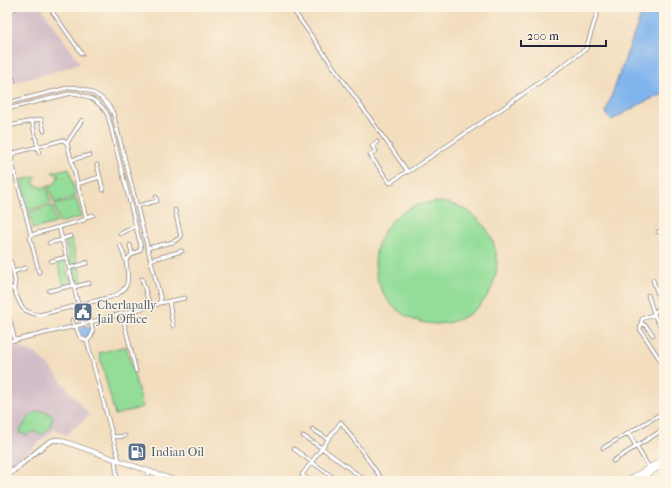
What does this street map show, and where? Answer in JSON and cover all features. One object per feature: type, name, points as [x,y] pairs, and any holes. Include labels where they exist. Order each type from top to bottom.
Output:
[{"type":"main road","points":[[631,480],[664,458]]},
{"type":"main road","points":[[631,480],[662,465]]},
{"type":"street","points":[[7,14],[17,7]]},
{"type":"street","points":[[49,7],[82,54]]},
{"type":"street","points":[[291,7],[407,172]]},
{"type":"street","points":[[377,142],[372,146],[376,151],[370,155],[390,183],[509,104],[586,49],[600,7]]},
{"type":"street","points":[[7,71],[14,81]]},
{"type":"street","points":[[7,103],[71,87],[85,89],[105,101],[110,106],[124,155],[129,167],[160,303]]},
{"type":"street","points":[[7,109],[72,93],[81,94],[101,104],[105,109],[108,116],[130,211],[136,226],[141,247],[140,250],[132,254],[126,261]]},
{"type":"street","points":[[13,125],[41,119],[44,131]]},
{"type":"street","points":[[82,120],[67,143],[86,217]]},
{"type":"street","points":[[32,121],[39,153]]},
{"type":"street","points":[[11,158],[14,153],[63,140],[67,143]]},
{"type":"street","points":[[124,155],[128,153]]},
{"type":"street","points":[[7,155],[11,158],[39,272]]},
{"type":"street","points":[[71,160],[90,155]]},
{"type":"street","points":[[97,165],[103,190]]},
{"type":"street","points":[[7,175],[15,174]]},
{"type":"street","points":[[77,184],[100,177]]},
{"type":"street","points":[[137,206],[145,202],[157,201],[156,197]]},
{"type":"street","points":[[16,199],[21,198]]},
{"type":"street","points":[[147,248],[173,242],[181,237],[175,210]]},
{"type":"street","points":[[31,235],[84,220],[86,217],[93,215]]},
{"type":"street","points":[[120,234],[136,226]]},
{"type":"street","points":[[59,227],[83,324]]},
{"type":"street","points":[[25,231],[29,230]]},
{"type":"street","points":[[658,232],[664,230]]},
{"type":"street","points":[[49,243],[71,236]]},
{"type":"street","points":[[11,262],[15,282],[14,290],[19,302],[24,309],[39,315],[119,294],[124,290],[129,277],[126,261],[120,245]]},
{"type":"street","points":[[130,245],[132,254]]},
{"type":"street","points":[[150,260],[182,251]]},
{"type":"street","points":[[51,261],[67,257]]},
{"type":"street","points":[[69,268],[87,262]]},
{"type":"street","points":[[13,272],[25,268]]},
{"type":"street","points":[[142,279],[150,306]]},
{"type":"street","points":[[653,280],[663,305],[654,314],[642,319],[641,332],[664,366]]},
{"type":"street","points":[[49,291],[89,283]]},
{"type":"street","points":[[7,286],[14,290]]},
{"type":"street","points":[[648,295],[654,314],[664,333]]},
{"type":"street","points":[[7,342],[185,298]]},
{"type":"street","points":[[169,302],[173,326]]},
{"type":"street","points":[[70,307],[72,311]]},
{"type":"street","points":[[7,308],[15,341]]},
{"type":"street","points":[[122,314],[136,371]]},
{"type":"street","points":[[87,341],[92,336],[93,332],[91,315]]},
{"type":"street","points":[[72,320],[78,335],[81,339],[87,341]]},
{"type":"street","points":[[658,323],[664,322]]},
{"type":"street","points":[[641,323],[646,326],[653,335]]},
{"type":"street","points":[[87,341],[113,438],[117,460],[117,481]]},
{"type":"street","points":[[603,448],[664,412]]},
{"type":"street","points":[[659,414],[664,422]]},
{"type":"street","points":[[310,481],[302,475],[341,422],[381,478],[379,481]]},
{"type":"street","points":[[312,429],[328,440]]},
{"type":"street","points":[[613,461],[664,429]]},
{"type":"street","points":[[628,433],[649,467]]},
{"type":"street","points":[[113,438],[125,436]]},
{"type":"street","points":[[303,436],[322,448],[366,481]]},
{"type":"street","points":[[7,476],[46,444],[53,440],[60,440],[177,481]]},
{"type":"street","points":[[294,449],[338,481]]},
{"type":"street","points":[[7,465],[12,471]]},
{"type":"street","points":[[662,465],[664,472]]},
{"type":"street","points":[[146,481],[149,472]]},
{"type":"street","points":[[90,481],[94,479]]},
{"type":"shaded area","points":[[7,7],[41,7],[80,63],[51,73],[7,84]]},
{"type":"shaded area","points":[[17,347],[35,353],[50,367],[89,415],[66,435],[55,429],[13,464],[7,457],[7,351]]},
{"type":"green space","points":[[69,168],[76,197],[54,203],[49,186],[54,184],[59,176],[52,172]]},
{"type":"green space","points":[[37,176],[33,183],[42,188],[47,186],[51,204],[28,210],[21,180]]},
{"type":"green space","points":[[77,199],[81,217],[59,223],[54,205]]},
{"type":"green space","points":[[436,202],[448,203],[459,207],[479,220],[492,240],[496,251],[496,275],[492,286],[479,306],[459,319],[448,323],[436,324],[424,323],[413,319],[393,306],[380,286],[376,275],[375,263],[376,251],[380,240],[393,220],[413,207],[424,203]]},
{"type":"green space","points":[[52,206],[56,223],[33,229],[29,212]]},
{"type":"green space","points":[[71,238],[78,265],[71,267],[65,239]]},
{"type":"green space","points":[[64,259],[71,285],[64,286],[57,261]]},
{"type":"green space","points":[[79,267],[83,284],[76,286],[72,269]]},
{"type":"green space","points":[[126,346],[143,407],[115,415],[99,353]]},
{"type":"green space","points":[[39,411],[47,413],[53,418],[49,429],[42,435],[38,432],[31,432],[27,436],[23,433],[20,434],[20,430],[30,416]]},
{"type":"water","points":[[644,7],[664,7],[664,94],[644,102],[611,120],[607,116],[606,111]]},
{"type":"water","points":[[84,326],[88,326],[92,332],[88,338],[84,338],[80,334],[80,330]]},
{"type":"place","name":"Cherlapally Jail Office","points":[[83,312]]},
{"type":"place","name":"Indian Oil","points":[[137,452]]}]
